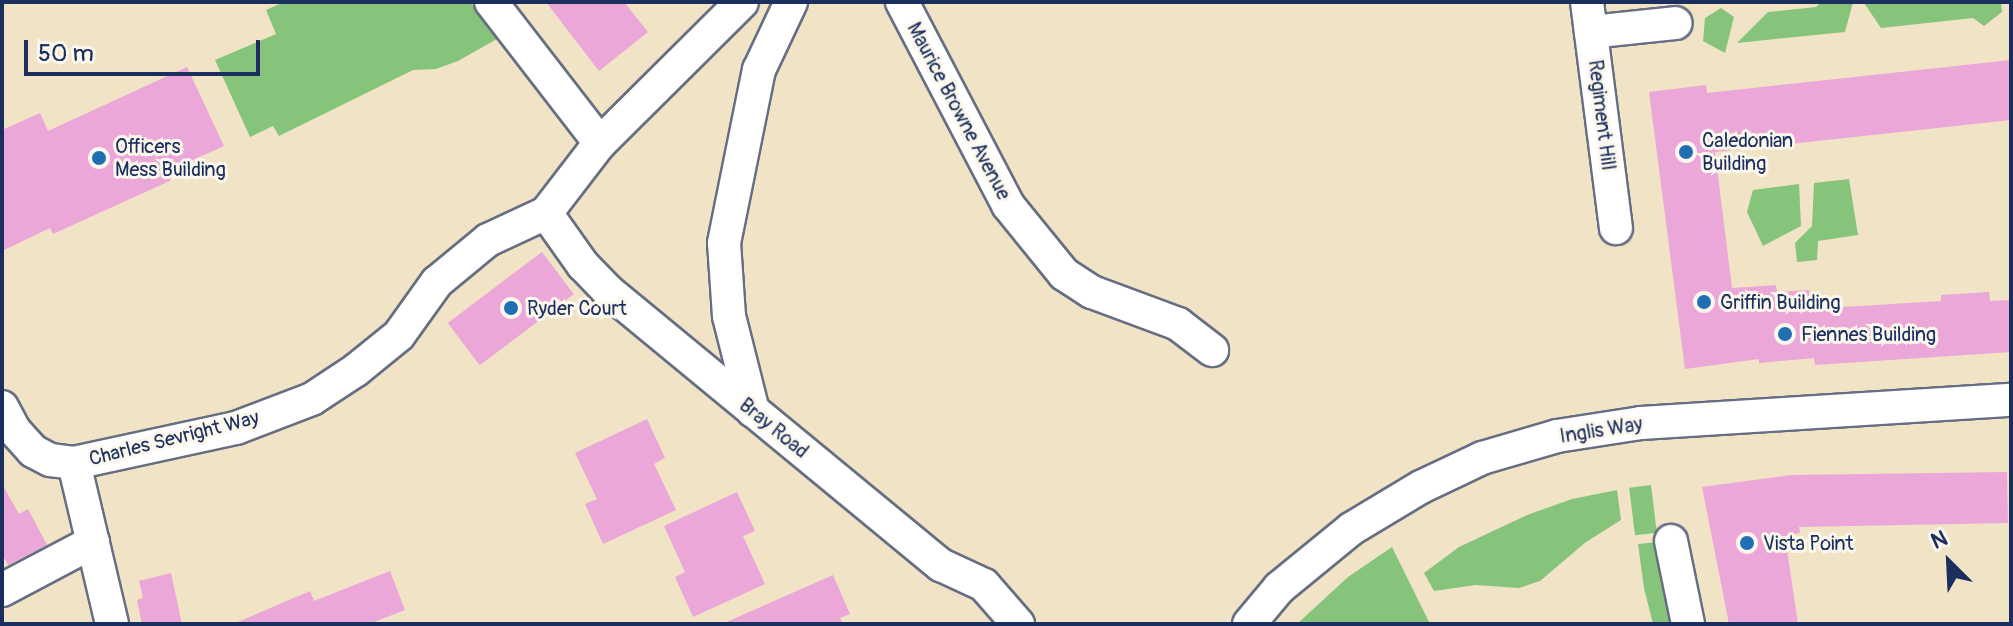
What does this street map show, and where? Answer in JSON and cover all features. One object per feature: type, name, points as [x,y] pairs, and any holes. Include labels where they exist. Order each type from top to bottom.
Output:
[{"type":"street","points":[[491,2],[600,143]]},
{"type":"street","name":"Charles Sevright Way","points":[[74,463],[236,428],[312,399],[388,346],[437,282],[488,240],[546,213],[600,143],[742,2]]},
{"type":"street","points":[[753,411],[729,316],[724,243],[759,70],[791,2]]},
{"type":"street","name":"Maurice Browne Avenue","points":[[902,2],[1008,205],[1064,274],[1092,292],[1178,324],[1212,350]]},
{"type":"street","points":[[1589,17],[1676,23]]},
{"type":"street","name":"Regiment Hill","points":[[1589,17],[1616,228]]},
{"type":"street","name":"Bray Road","points":[[546,213],[583,265],[607,290],[941,565],[984,585],[1018,624]]},
{"type":"street","name":"Inglis Way","points":[[1249,624],[1279,588],[1351,529],[1421,487],[1470,464],[1542,440],[1641,423],[2011,400]]},
{"type":"street","points":[[2,407],[15,431],[33,451],[50,460],[74,463],[112,624]]},
{"type":"street","points":[[1671,541],[1688,624]]},
{"type":"street","points":[[2,590],[93,542]]},
{"type":"green space","points":[[284,2],[470,2],[497,39],[458,61],[436,69],[413,70],[279,136],[273,126],[250,137],[215,60],[276,34],[266,10]]},
{"type":"green space","points":[[1821,2],[1853,2],[1845,32],[1737,43],[1768,12],[1816,7]]},
{"type":"green space","points":[[2001,2],[2002,12],[1984,26],[1973,18],[1881,28],[1864,3]]},
{"type":"green space","points":[[1721,8],[1734,17],[1725,53],[1703,41],[1705,18]]},
{"type":"green space","points":[[1849,179],[1858,235],[1818,241],[1817,260],[1797,262],[1795,243],[1812,226],[1814,183]]},
{"type":"green space","points":[[1799,184],[1801,226],[1763,246],[1747,212],[1753,190]]},
{"type":"green space","points":[[1651,485],[1657,533],[1635,535],[1629,488]]},
{"type":"green space","points":[[1617,490],[1621,520],[1586,542],[1540,581],[1519,588],[1476,585],[1434,591],[1424,573],[1459,547],[1527,515],[1572,499]]},
{"type":"green space","points":[[1658,542],[1671,624],[1653,624],[1644,588],[1638,544]]},
{"type":"green space","points":[[1392,547],[1430,624],[1297,624],[1348,577]]},
{"type":"building","points":[[546,2],[624,2],[648,32],[599,71]]},
{"type":"building","points":[[2011,60],[2011,120],[1715,152],[1732,288],[1776,285],[1777,292],[1809,290],[1810,309],[1941,301],[1941,295],[1989,292],[1990,301],[2011,300],[2011,352],[1815,365],[1814,358],[1759,363],[1759,359],[1685,369],[1649,92],[1706,85],[1707,93]]},
{"type":"building","name":"Officers Mess Building","points":[[187,67],[224,146],[170,170],[174,179],[53,234],[50,228],[2,251],[2,130],[40,113],[48,131]]},
{"type":"building","name":"Ryder Court","points":[[542,252],[574,294],[480,365],[448,323]]},
{"type":"building","points":[[647,419],[665,458],[654,464],[676,510],[603,544],[585,504],[597,499],[575,453]]},
{"type":"building","points":[[2007,472],[2008,523],[1799,527],[1800,533],[1785,536],[1798,624],[1729,624],[1702,487],[1792,475]]},
{"type":"building","points":[[2,484],[19,514],[28,509],[47,545],[8,565],[2,554]]},
{"type":"building","points":[[737,492],[755,531],[743,536],[765,584],[693,617],[675,577],[685,572],[664,526]]},
{"type":"building","points":[[390,571],[405,610],[369,624],[233,624],[310,591],[314,601]]},
{"type":"building","points":[[171,573],[182,624],[142,624],[137,600],[143,598],[139,581]]},
{"type":"building","points":[[833,575],[850,614],[840,618],[843,624],[722,624]]},
{"type":"place","name":"Caledonian Building","points":[[1686,152]]},
{"type":"place","name":"Officers Mess Building","points":[[99,158]]},
{"type":"place","name":"Griffin Building","points":[[1704,302]]},
{"type":"place","name":"Ryder Court","points":[[511,308]]},
{"type":"place","name":"Fiennes Building","points":[[1785,334]]},
{"type":"place","name":"Vista Point","points":[[1747,543]]}]
